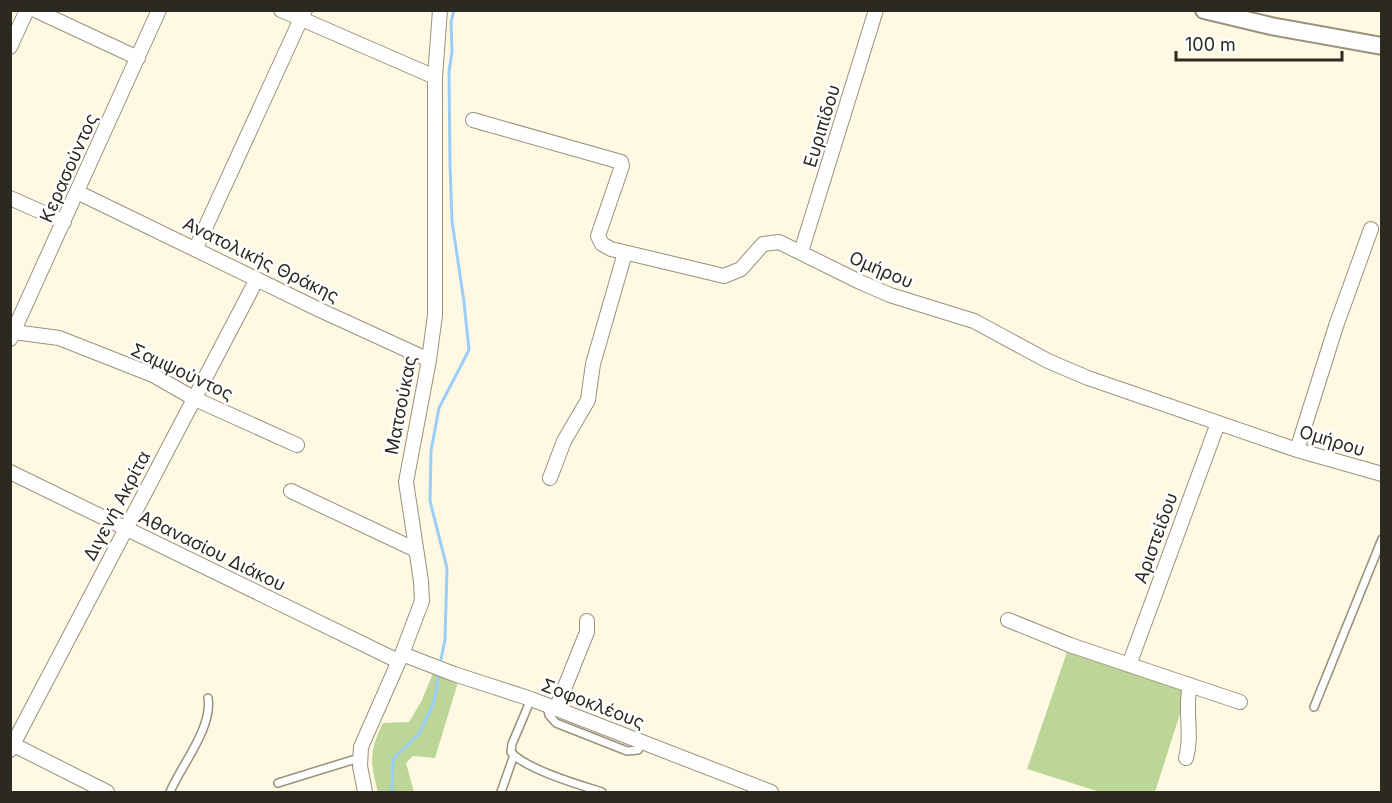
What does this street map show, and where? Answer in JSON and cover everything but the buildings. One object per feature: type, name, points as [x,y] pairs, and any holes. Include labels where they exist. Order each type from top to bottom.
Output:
[{"type":"street","points":[[10,48],[27,10]]},
{"type":"street","points":[[35,10],[138,58]]},
{"type":"street","name":"Κερασούντος","points":[[12,335],[159,10]]},
{"type":"street","points":[[281,10],[304,15],[435,77]]},
{"type":"street","name":"Ματσούκας","points":[[365,792],[359,758],[363,740],[422,601],[421,581],[407,498],[406,474],[429,360],[435,315],[435,77],[440,10]]},
{"type":"street","name":"Ευριπίδου","points":[[801,252],[876,10]]},
{"type":"street","points":[[1204,10],[1271,26],[1382,46]]},
{"type":"street","points":[[196,248],[304,15]]},
{"type":"street","name":"Ομήρου","points":[[473,120],[620,161],[622,166],[598,236],[600,243],[605,246],[625,253],[724,276],[741,269],[767,242],[779,242],[890,295],[975,321],[1067,370],[1297,450],[1382,474]]},
{"type":"street","name":"Ανατολικής Θράκης","points":[[77,192],[429,360]]},
{"type":"street","points":[[10,198],[64,222]]},
{"type":"street","points":[[1297,450],[1336,326],[1371,229]]},
{"type":"street","points":[[550,478],[564,441],[588,400],[593,364],[625,253]]},
{"type":"street","name":"Διγενή Ακρίτα","points":[[11,746],[257,279]]},
{"type":"street","name":"Σαμψούντος","points":[[12,335],[59,338],[153,375],[195,399],[297,445]]},
{"type":"street","name":"Αριστείδου","points":[[1129,665],[1218,423]]},
{"type":"street","name":"Αθανασίου Διάκου","points":[[10,472],[400,657]]},
{"type":"street","points":[[291,491],[416,550]]},
{"type":"street","points":[[1008,620],[1070,645],[1240,702]]},
{"type":"street","points":[[551,707],[587,632],[587,621]]},
{"type":"street","name":"Σοφοκλέους","points":[[400,657],[531,699],[771,792]]},
{"type":"street","points":[[1186,758],[1190,738],[1188,696],[1190,685]]},
{"type":"street","points":[[11,746],[107,792]]},
{"type":"lane","points":[[1314,708],[1382,539]]},
{"type":"lane","points":[[170,792],[195,748],[210,708],[208,698]]},
{"type":"lane","points":[[531,699],[512,744],[511,752],[530,766],[590,791],[602,792]]},
{"type":"lane","points":[[501,792],[514,755]]},
{"type":"lane","points":[[278,783],[359,758]]},
{"type":"green space","points":[[1067,652],[1187,692],[1155,792],[1100,792],[1027,769]]},
{"type":"green space","points":[[433,673],[458,682],[435,758],[413,756],[406,763],[414,792],[378,792],[372,757],[378,733],[383,723],[409,722],[422,700]]},
{"type":"waterway","points":[[441,659],[445,640],[447,568],[430,501],[431,451],[439,408],[469,350],[452,221],[449,72],[452,52],[451,22],[454,10]]},
{"type":"waterway","points":[[392,792],[393,759],[419,734],[434,702],[438,678]]}]
